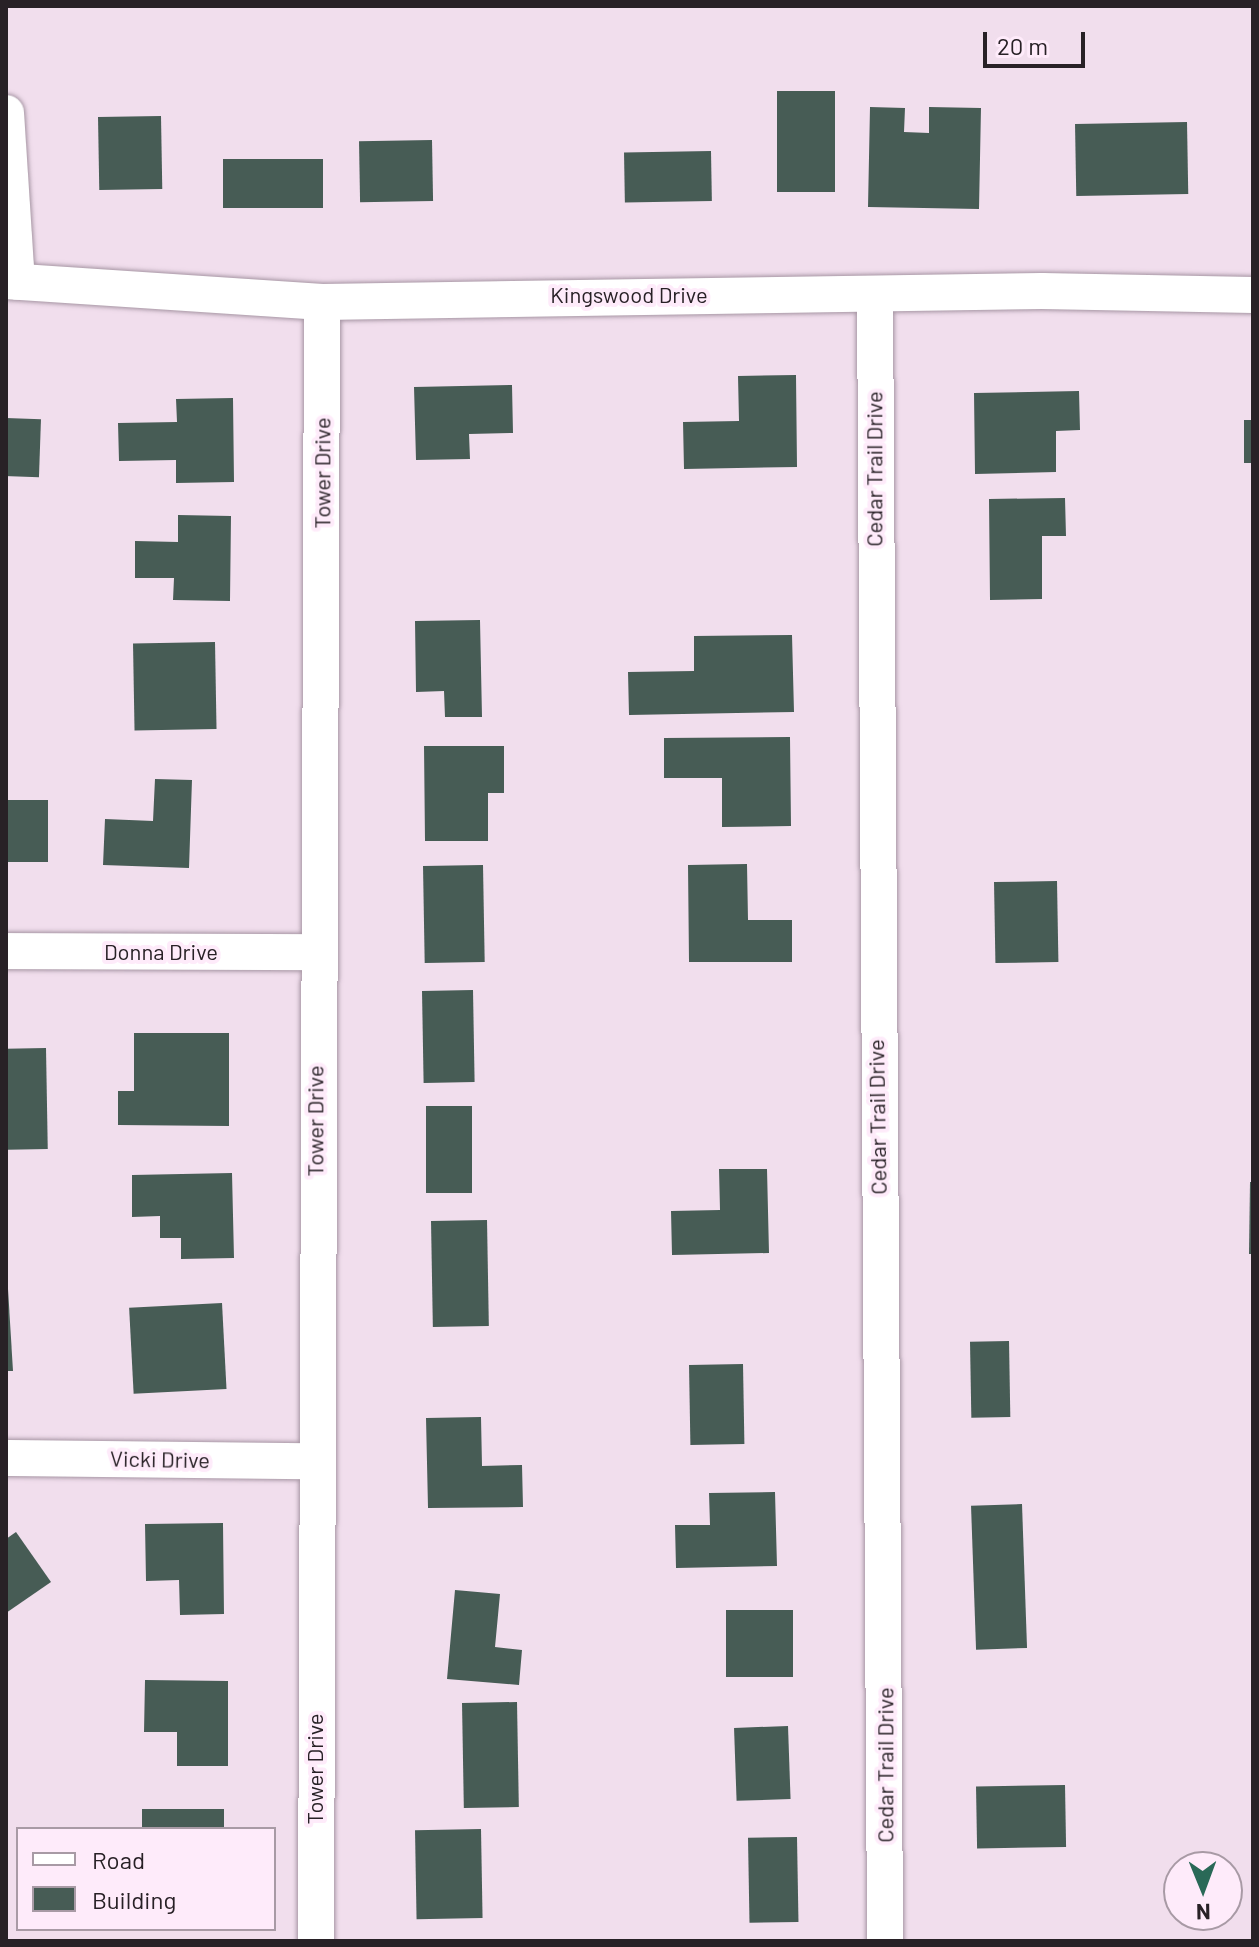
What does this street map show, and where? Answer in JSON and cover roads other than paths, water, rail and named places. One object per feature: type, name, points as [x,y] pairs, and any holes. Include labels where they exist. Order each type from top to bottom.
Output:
[{"type":"street","points":[[6,113],[12,282]]},
{"type":"street","name":"Kingswood Drive","points":[[12,282],[322,302],[875,294],[1253,295]]},
{"type":"street","name":"Cedar Trail Drive","points":[[875,294],[885,1941]]},
{"type":"street","name":"Tower Drive","points":[[316,1941],[313,1461],[322,302]]},
{"type":"street","name":"Donna Drive","points":[[6,951],[315,952]]},
{"type":"street","name":"Vicki Drive","points":[[6,1458],[313,1461]]}]
